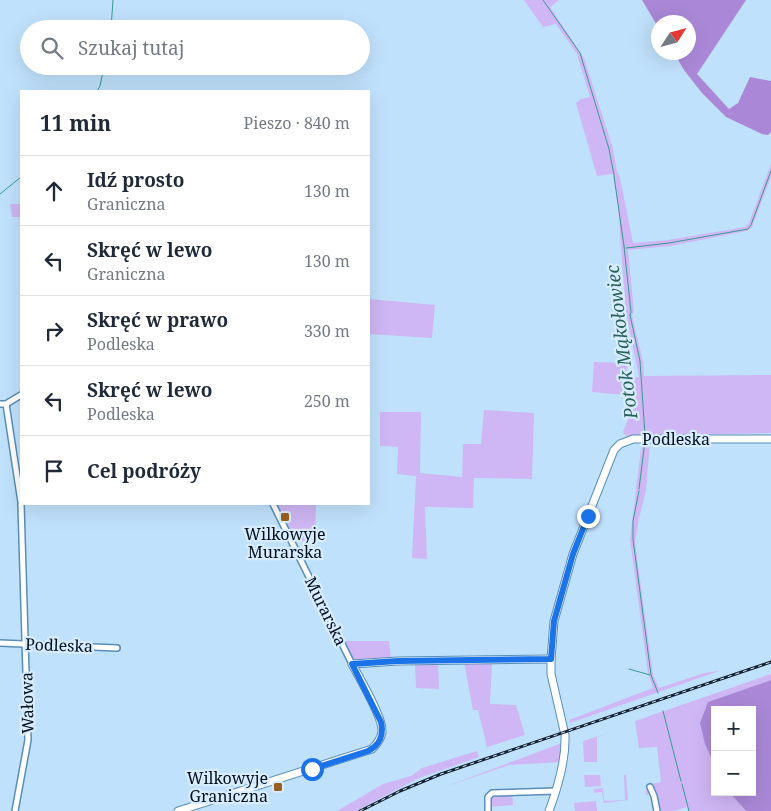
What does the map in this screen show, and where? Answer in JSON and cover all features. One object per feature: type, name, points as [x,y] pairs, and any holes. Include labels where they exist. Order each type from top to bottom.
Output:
[{"type":"street","points":[[3,404],[20,396]]},
{"type":"street","name":"Wałowa","points":[[3,404],[20,498]]},
{"type":"street","name":"Podleska","points":[[549,811],[563,764],[565,738],[554,691],[551,659],[554,621],[573,554],[610,458],[620,444],[632,439],[771,439]]},
{"type":"street","name":"Wałowa","points":[[15,811],[28,740],[21,505]]},
{"type":"street","name":"Murarska","points":[[273,505],[352,664]]},
{"type":"street","name":"Podleska","points":[[0,643],[117,648]]},
{"type":"street","points":[[178,811],[372,749],[380,741],[383,730],[378,715],[352,664],[398,661],[551,659]]},
{"type":"street","points":[[650,788],[657,811]]},
{"type":"street","points":[[488,811],[488,796],[492,793],[556,791]]},
{"type":"shaded area","points":[[524,0],[559,0],[550,7],[584,58],[613,149],[633,243],[668,240],[745,227],[749,223],[771,164],[771,177],[752,227],[747,231],[670,246],[628,250],[634,312],[632,315],[643,362],[644,376],[771,375],[771,433],[626,436],[623,432],[630,414],[630,378],[639,377],[626,313],[618,207],[613,174],[597,176],[576,103],[581,99],[590,97],[577,54],[556,24],[543,27]]},
{"type":"shaded area","points":[[642,0],[746,0],[697,74],[729,109],[738,103],[750,77],[771,81],[771,132],[768,135],[762,134],[726,117],[702,93],[684,70],[678,60],[696,60],[696,15],[651,15]]},
{"type":"shaded area","points":[[10,204],[20,204],[20,217],[12,217]]},
{"type":"shaded area","points":[[370,299],[435,305],[432,338],[370,334]]},
{"type":"shaded area","points":[[594,362],[627,363],[624,395],[592,392]]},
{"type":"shaded area","points":[[484,410],[534,413],[532,479],[474,478],[473,508],[425,507],[427,559],[412,558],[416,476],[397,474],[398,447],[380,446],[380,412],[421,412],[420,473],[462,477],[463,444],[481,444]]},
{"type":"shaded area","points":[[642,441],[650,441],[646,491],[635,543],[653,675],[659,688],[704,673],[719,671],[570,723],[569,720],[653,688],[648,673],[630,539]]},
{"type":"shaded area","points":[[278,505],[316,505],[315,536],[301,543],[295,540]]},
{"type":"shaded area","points":[[345,641],[389,641],[391,660],[353,659]]},
{"type":"shaded area","points":[[464,662],[492,663],[490,704],[516,705],[525,735],[487,747],[478,710],[473,710]]},
{"type":"shaded area","points":[[415,663],[438,663],[439,689],[416,688]]},
{"type":"shaded area","points":[[771,674],[771,680],[708,702],[705,744],[711,757],[711,796],[733,796],[746,811],[688,811],[687,807],[673,811],[659,811],[652,793],[646,795],[646,785],[661,782],[657,747],[639,748],[635,721]]},
{"type":"shaded area","points":[[771,680],[771,811],[746,811],[733,796],[756,796],[756,706],[711,706],[711,757],[705,744],[700,723],[708,702]]},
{"type":"shaded area","points":[[612,732],[597,737],[597,762],[584,762],[583,741]]},
{"type":"shaded area","points":[[562,743],[561,762],[509,765],[445,787]]},
{"type":"shaded area","points":[[477,751],[479,757],[419,778],[356,811],[337,811],[383,784],[411,776],[422,768]]},
{"type":"shaded area","points":[[584,775],[600,775],[601,786],[585,787]]},
{"type":"shaded area","points":[[624,775],[626,775],[628,800],[604,803],[602,792],[594,793],[594,789],[603,788],[604,800],[625,800]]},
{"type":"shaded area","points":[[512,794],[513,805],[489,807],[491,795]]},
{"type":"shaded area","points":[[596,801],[597,811],[575,811],[574,803]]},
{"type":"waterway","points":[[112,20],[113,0]]},
{"type":"waterway","name":"Potok Mąkołowiec","points":[[543,0],[580,53],[609,149],[614,175]]},
{"type":"waterway","points":[[98,90],[102,75]]},
{"type":"waterway","points":[[626,248],[669,243],[748,229],[771,171]]},
{"type":"waterway","name":"Potok Mąkołowiec","points":[[614,176],[624,246]]},
{"type":"waterway","points":[[0,194],[20,178]]},
{"type":"waterway","name":"Potok Mąkołowiec","points":[[624,246],[630,315],[640,361],[645,435]]},
{"type":"waterway","name":"Potok Mąkołowiec","points":[[639,489],[645,441]]},
{"type":"waterway","name":"Potok Mąkołowiec","points":[[639,491],[633,521],[633,539],[651,675],[658,693]]},
{"type":"waterway","points":[[629,669],[650,675]]},
{"type":"waterway","name":"Potok Mąkołowiec","points":[[663,711],[681,781]]},
{"type":"waterway","name":"Potok Mąkołowiec","points":[[682,784],[689,811]]},
{"type":"railway","points":[[360,811],[400,791],[441,774],[771,662]]},
{"type":"place","name":"Wilkowyje Murarska","points":[[285,517]]},
{"type":"place","name":"Wilkowyje Graniczna","points":[[278,787]]},
{"type":"route","points":[[312,769],[368,751],[380,741],[383,730],[381,722],[352,664],[358,662],[551,659],[554,621],[573,554],[588,516]]}]
